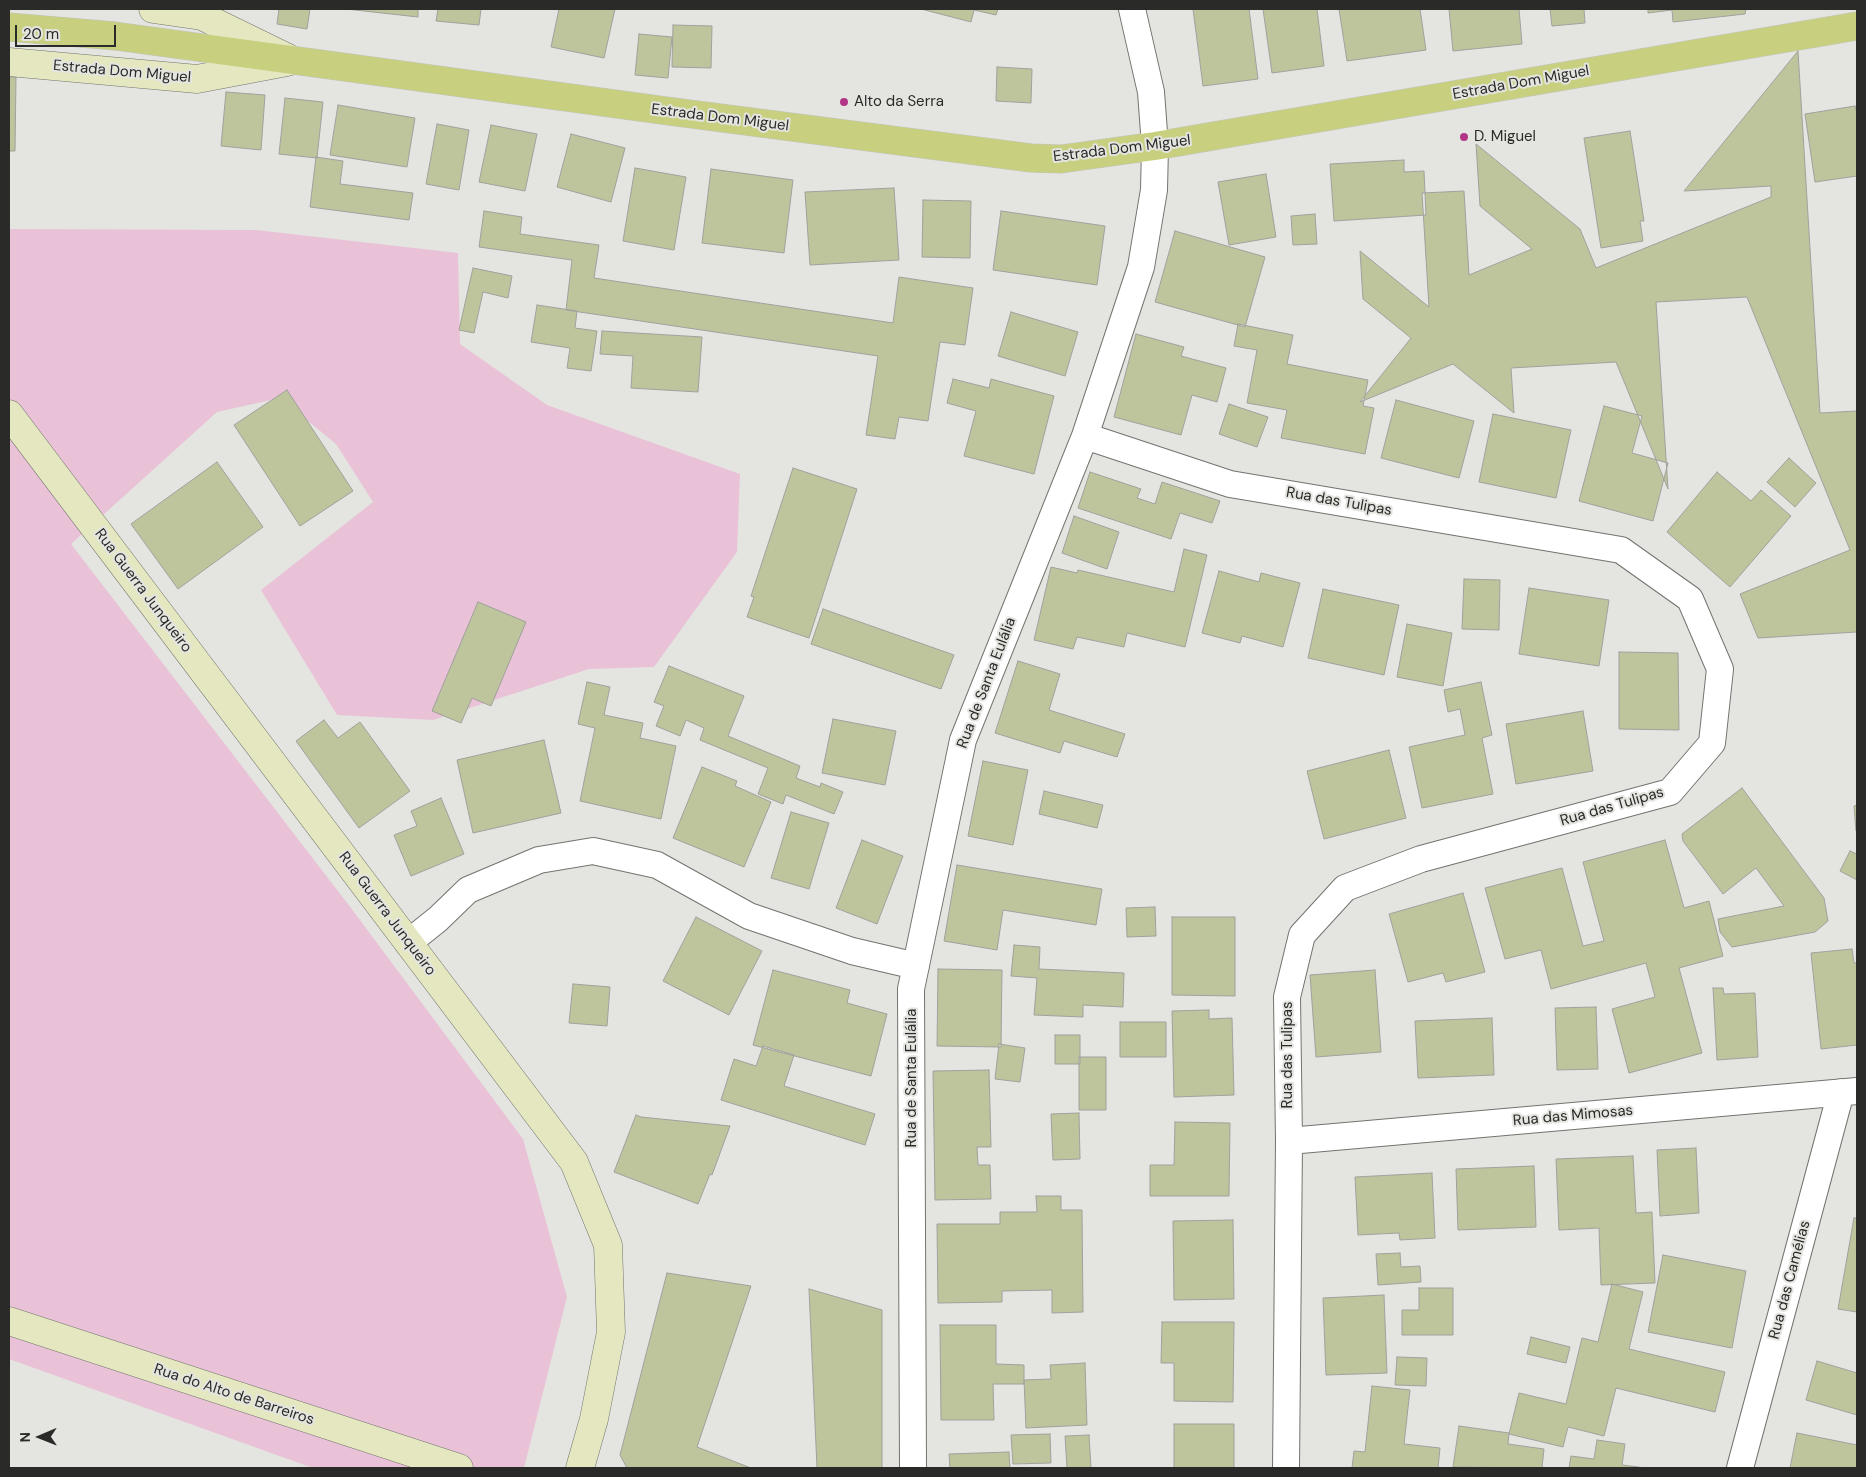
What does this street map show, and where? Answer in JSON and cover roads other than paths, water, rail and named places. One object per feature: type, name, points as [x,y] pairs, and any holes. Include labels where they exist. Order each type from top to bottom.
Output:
[{"type":"main road","name":"Estrada Dom Miguel","points":[[293,60],[1031,158],[1061,159],[1155,146],[1857,26]]},
{"type":"main road","points":[[9,27],[115,36],[293,60]]},
{"type":"street","name":"Estrada Dom Miguel","points":[[152,9],[202,16],[293,60]]},
{"type":"street","name":"Rua de Santa Eulália","points":[[913,1468],[911,989],[963,740],[1085,436],[1141,267],[1154,190],[1155,146],[1151,92],[1132,9]]},
{"type":"street","name":"Estrada Dom Miguel","points":[[9,62],[197,78],[293,60]]},
{"type":"street","name":"Rua Guerra Junqueiro","points":[[9,414],[574,1162],[608,1245],[611,1332],[594,1419],[580,1468]]},
{"type":"street","name":"Rua das Tulipas","points":[[1085,436],[1230,484],[1621,550],[1690,600],[1720,669],[1712,744],[1670,792],[1421,860],[1345,888],[1302,935],[1287,997],[1289,1141],[1286,1468]]},
{"type":"street","points":[[408,943],[438,919],[468,890],[539,860],[593,852],[657,865],[749,916],[852,951],[916,966]]},
{"type":"street","name":"Rua das Mimosas","points":[[1289,1141],[1849,1092]]},
{"type":"street","name":"Rua das Camélias","points":[[1740,1468],[1849,1092]]},
{"type":"street","name":"Rua do Alto de Barreiros","points":[[9,1321],[459,1468]]},
{"type":"place","name":"Alto da Serra","points":[[844,102]]},
{"type":"place","name":"D. Miguel","points":[[1464,137]]}]
